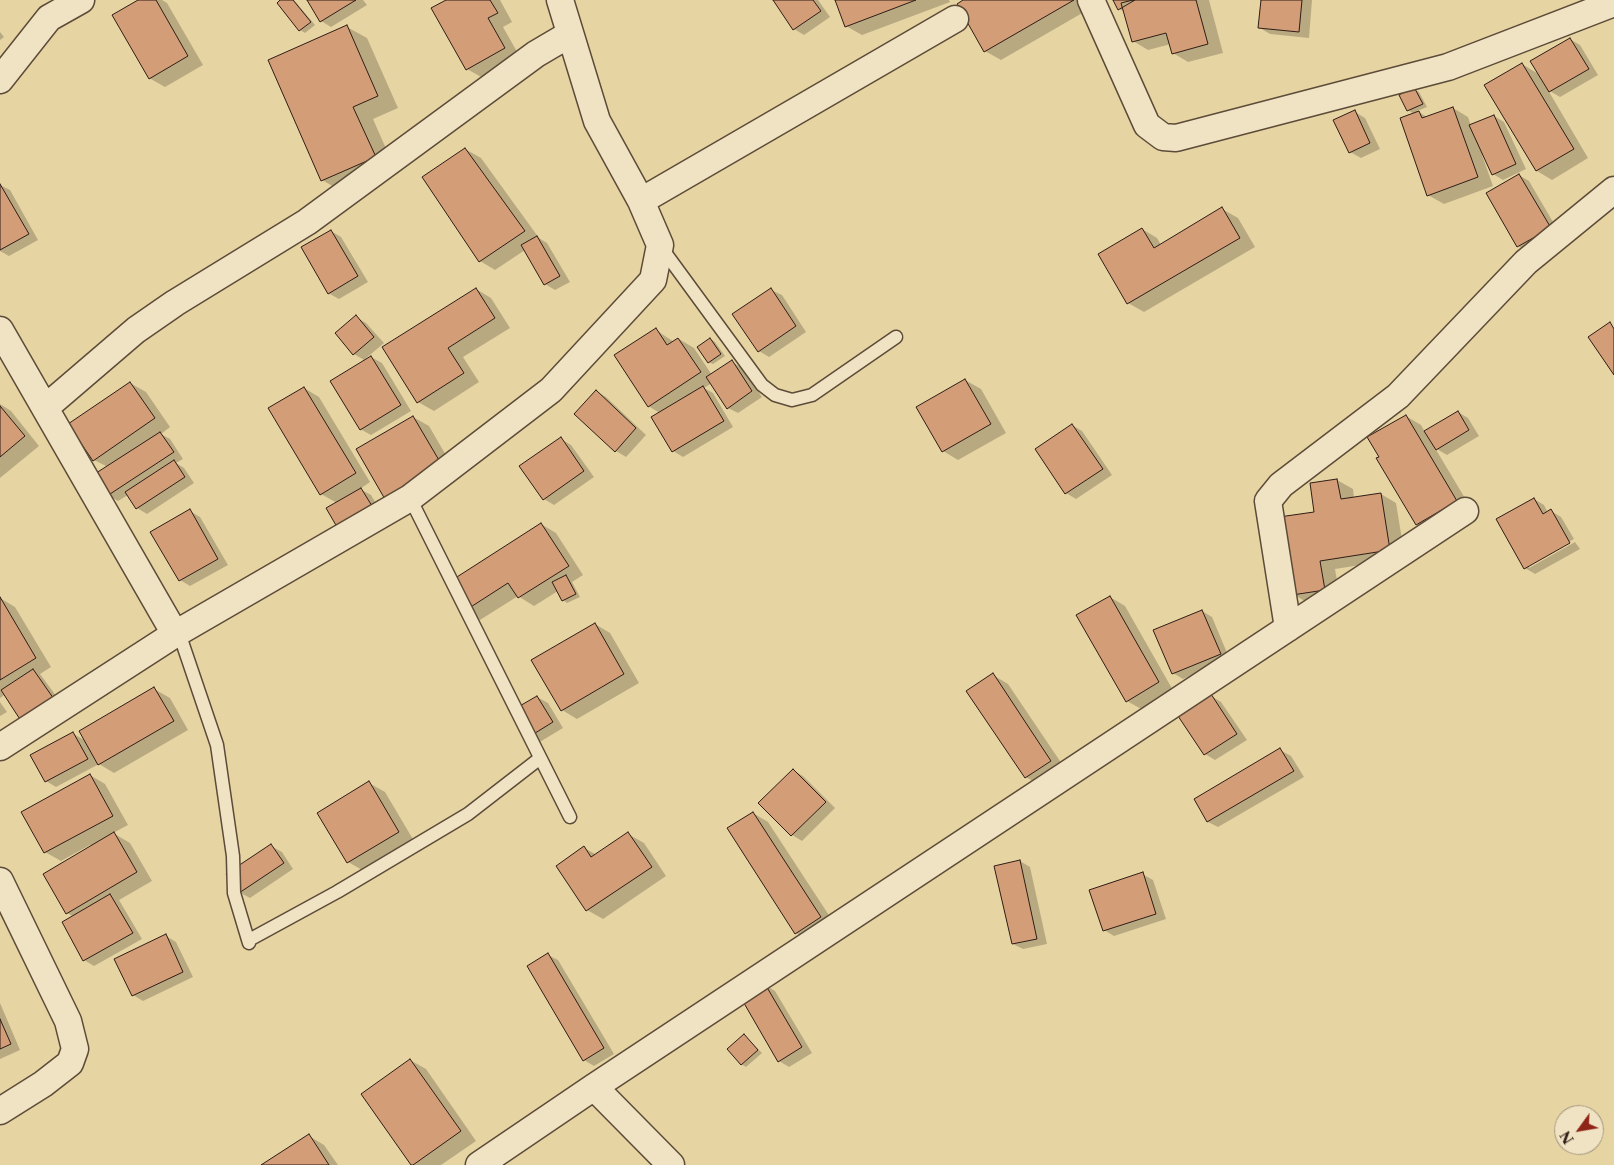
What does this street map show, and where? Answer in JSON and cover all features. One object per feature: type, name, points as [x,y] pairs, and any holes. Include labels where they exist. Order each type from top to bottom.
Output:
[{"type":"street","points":[[0,80],[50,18],[81,0]]},
{"type":"street","points":[[0,747],[177,634],[410,498],[551,390],[653,280],[660,245],[641,200],[597,122],[560,0]]},
{"type":"street","points":[[1091,0],[1147,125],[1163,137],[1176,138],[1448,66],[1614,3]]},
{"type":"street","points":[[641,200],[955,19]]},
{"type":"street","points":[[45,408],[136,330],[175,303],[307,222],[536,54],[570,34]]},
{"type":"street","points":[[1288,628],[1268,501],[1281,485],[1398,396],[1526,262],[1614,190]]},
{"type":"street","points":[[0,330],[177,634]]},
{"type":"street","points":[[479,1165],[1465,511]]},
{"type":"street","points":[[0,881],[68,1021],[75,1049],[70,1062],[43,1084],[0,1111]]},
{"type":"street","points":[[594,1087],[670,1165]]},
{"type":"lane","points":[[660,245],[762,385],[775,395],[792,400],[812,395],[896,338]]},
{"type":"lane","points":[[410,498],[539,759],[570,817]]},
{"type":"lane","points":[[177,634],[217,745],[233,856],[234,893],[249,942],[468,814],[539,759]]},
{"type":"building","points":[[138,0],[156,0],[188,56],[149,79],[112,15]]},
{"type":"building","points":[[280,0],[293,0],[311,22],[299,31],[277,3]]},
{"type":"building","points":[[307,0],[356,0],[320,22]]},
{"type":"building","points":[[446,0],[490,0],[498,13],[488,18],[505,48],[466,70],[431,8]]},
{"type":"building","points":[[773,0],[813,0],[821,11],[793,30]]},
{"type":"building","points":[[835,0],[916,0],[845,27]]},
{"type":"building","points":[[963,0],[1074,0],[984,52],[957,4]]},
{"type":"building","points":[[1113,0],[1135,0],[1118,10]]},
{"type":"building","points":[[1133,0],[1196,0],[1208,44],[1172,54],[1166,33],[1132,42],[1121,3]]},
{"type":"building","points":[[1261,0],[1302,0],[1299,32],[1258,28]]},
{"type":"building","points":[[347,25],[378,96],[353,107],[376,157],[321,181],[268,60]]},
{"type":"building","points":[[1570,38],[1589,69],[1549,92],[1530,61]]},
{"type":"building","points":[[1522,63],[1574,149],[1536,171],[1484,85]]},
{"type":"building","points":[[1414,87],[1423,104],[1407,111],[1399,95]]},
{"type":"building","points":[[1453,107],[1478,177],[1427,196],[1400,118],[1419,111],[1422,118]]},
{"type":"building","points":[[1355,110],[1370,143],[1349,153],[1333,120]]},
{"type":"building","points":[[1494,115],[1516,164],[1492,175],[1469,125]]},
{"type":"building","points":[[465,148],[525,231],[479,262],[422,177]]},
{"type":"building","points":[[1519,174],[1551,228],[1517,247],[1486,193]]},
{"type":"building","points":[[0,184],[29,234],[0,250]]},
{"type":"building","points":[[1222,207],[1240,238],[1127,304],[1098,254],[1142,228],[1154,248]]},
{"type":"building","points":[[331,230],[358,276],[328,294],[301,247]]},
{"type":"building","points":[[537,236],[560,276],[544,285],[521,245]]},
{"type":"building","points":[[476,288],[495,318],[448,348],[464,373],[417,403],[382,347]]},
{"type":"building","points":[[771,288],[796,326],[758,352],[732,314]]},
{"type":"building","points":[[356,315],[374,337],[353,355],[335,333]]},
{"type":"building","points":[[1610,322],[1614,329],[1614,375],[1588,337]]},
{"type":"building","points":[[656,328],[667,345],[678,338],[701,372],[648,407],[614,355]]},
{"type":"building","points":[[710,338],[721,354],[708,363],[697,347]]},
{"type":"building","points":[[371,356],[401,405],[360,430],[330,381]]},
{"type":"building","points":[[732,360],[752,391],[727,409],[706,377]]},
{"type":"building","points":[[965,379],[991,424],[942,452],[916,407]]},
{"type":"building","points":[[130,382],[155,418],[93,461],[68,424]]},
{"type":"building","points":[[703,386],[724,421],[672,452],[651,417]]},
{"type":"building","points":[[304,387],[356,473],[320,495],[268,408]]},
{"type":"building","points":[[596,390],[636,428],[615,452],[574,414]]},
{"type":"building","points":[[0,406],[25,436],[0,457]]},
{"type":"building","points":[[1458,411],[1469,430],[1436,450],[1424,431]]},
{"type":"building","points":[[1406,415],[1457,501],[1416,525],[1376,458],[1379,457],[1367,437]]},
{"type":"building","points":[[413,416],[443,467],[386,501],[356,449]]},
{"type":"building","points":[[1072,424],[1103,469],[1065,494],[1035,449]]},
{"type":"building","points":[[160,432],[174,452],[107,496],[93,475]]},
{"type":"building","points":[[561,437],[584,471],[543,500],[519,466]]},
{"type":"building","points":[[174,460],[185,477],[136,509],[125,492]]},
{"type":"building","points":[[1337,479],[1341,499],[1381,493],[1390,550],[1320,561],[1325,590],[1292,595],[1279,517],[1314,512],[1310,483]]},
{"type":"building","points":[[361,488],[372,506],[337,527],[326,508]]},
{"type":"building","points":[[1534,498],[1543,514],[1551,509],[1570,543],[1524,569],[1496,519]]},
{"type":"building","points":[[190,509],[218,559],[179,581],[150,532]]},
{"type":"building","points":[[541,523],[569,566],[518,598],[508,583],[463,612],[446,584]]},
{"type":"building","points":[[566,575],[576,594],[562,601],[552,582]]},
{"type":"building","points":[[1110,596],[1159,682],[1126,702],[1076,615]]},
{"type":"building","points":[[0,597],[36,658],[0,680]]},
{"type":"building","points":[[1202,610],[1221,654],[1172,674],[1153,630]]},
{"type":"building","points":[[595,623],[624,674],[561,711],[531,660]]},
{"type":"building","points":[[33,669],[56,702],[23,724],[1,690]]},
{"type":"building","points":[[993,673],[1051,761],[1025,778],[966,691]]},
{"type":"building","points":[[154,687],[174,721],[98,765],[79,731]]},
{"type":"building","points":[[1211,694],[1237,734],[1204,755],[1178,716]]},
{"type":"building","points":[[537,696],[553,722],[527,738],[511,711]]},
{"type":"building","points":[[73,732],[88,759],[45,782],[30,755]]},
{"type":"building","points":[[1280,748],[1294,771],[1207,822],[1194,799]]},
{"type":"building","points":[[793,769],[826,802],[791,836],[758,803]]},
{"type":"building","points":[[90,774],[113,816],[44,853],[21,812]]},
{"type":"building","points":[[369,781],[399,832],[347,863],[317,813]]},
{"type":"building","points":[[753,812],[821,917],[795,934],[727,828]]},
{"type":"building","points":[[114,832],[137,872],[66,914],[43,874]]},
{"type":"building","points":[[628,832],[652,867],[586,911],[556,866],[584,846],[591,857]]},
{"type":"building","points":[[271,844],[284,863],[239,893],[226,874]]},
{"type":"building","points":[[1020,860],[1037,939],[1012,944],[994,866]]},
{"type":"building","points":[[1143,872],[1156,914],[1103,931],[1089,890]]},
{"type":"building","points":[[110,894],[133,933],[83,961],[62,922]]},
{"type":"building","points":[[166,934],[183,972],[132,996],[114,959]]},
{"type":"building","points":[[548,953],[604,1048],[583,1061],[527,966]]},
{"type":"building","points":[[765,984],[802,1047],[778,1062],[741,998]]},
{"type":"building","points":[[0,1019],[11,1044],[0,1049]]},
{"type":"building","points":[[744,1034],[758,1050],[741,1065],[727,1049]]},
{"type":"building","points":[[410,1059],[461,1131],[413,1165],[411,1165],[361,1094]]},
{"type":"building","points":[[309,1134],[329,1165],[261,1165]]}]
